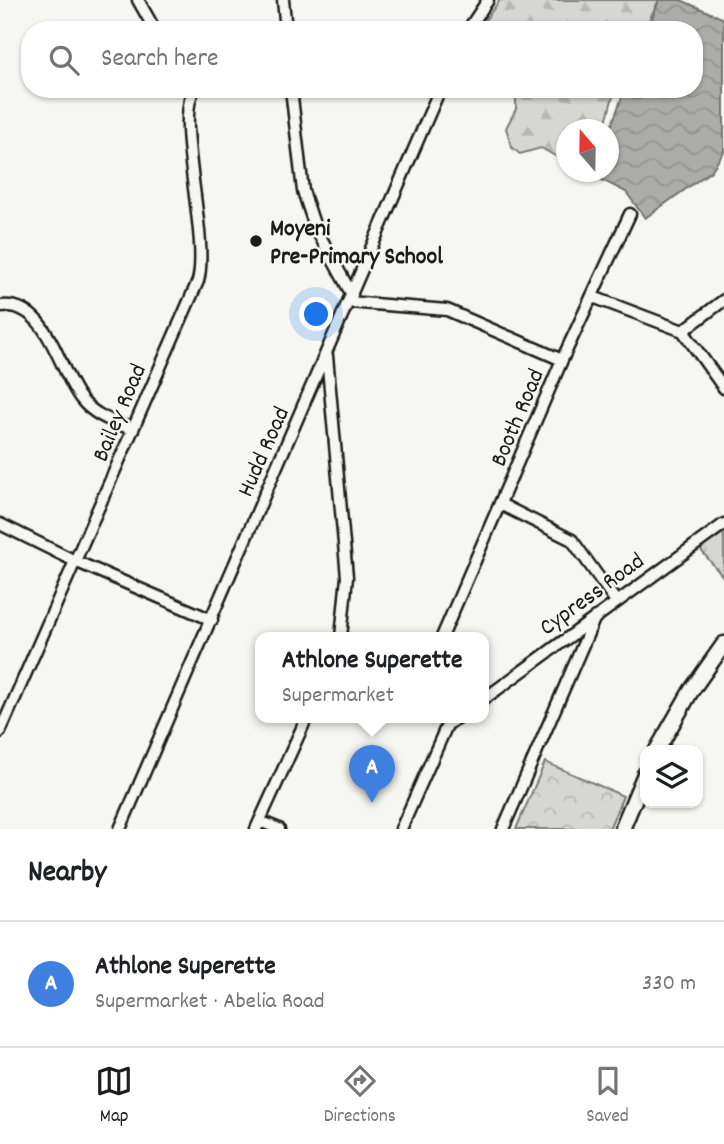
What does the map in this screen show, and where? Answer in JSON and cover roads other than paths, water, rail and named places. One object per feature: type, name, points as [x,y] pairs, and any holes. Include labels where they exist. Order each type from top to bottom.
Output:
[{"type":"main road","points":[[660,745],[691,691],[724,645]]},
{"type":"main road","points":[[622,829],[640,786]]},
{"type":"street","points":[[138,0],[150,21]]},
{"type":"street","points":[[283,0],[285,21]]},
{"type":"street","points":[[474,21],[488,0]]},
{"type":"street","name":"Bailey Road","points":[[0,732],[201,270],[188,116],[192,98]]},
{"type":"street","points":[[292,98],[303,191],[315,227],[350,298],[447,310],[562,360]]},
{"type":"street","name":"Hudd Road","points":[[120,829],[436,98]]},
{"type":"street","name":"Booth Road","points":[[444,632],[502,505],[562,360],[631,214]]},
{"type":"street","points":[[593,298],[683,331],[724,388]]},
{"type":"street","points":[[683,331],[724,300]]},
{"type":"street","points":[[0,306],[15,306],[34,316],[82,401],[105,418],[133,430]]},
{"type":"street","points":[[327,355],[347,577],[342,632]]},
{"type":"street","points":[[502,505],[572,540],[615,600]]},
{"type":"street","points":[[0,524],[75,561],[212,620]]},
{"type":"street","name":"Cypress Road","points":[[489,695],[615,600],[724,524]]},
{"type":"street","points":[[503,829],[596,614]]},
{"type":"street","points":[[279,829],[258,825],[304,723]]},
{"type":"street","points":[[401,829],[444,723]]},
{"type":"water","points":[[659,0],[681,0],[724,19],[724,152],[711,171],[645,218],[626,192],[606,182],[619,182],[619,119],[614,119],[622,98],[703,98],[703,21],[651,21]]},
{"type":"place","name":"Moyeni Pre-Primary School","points":[[256,241]]},
{"type":"place","name":"Athlone Superette","points":[[372,803]]}]
